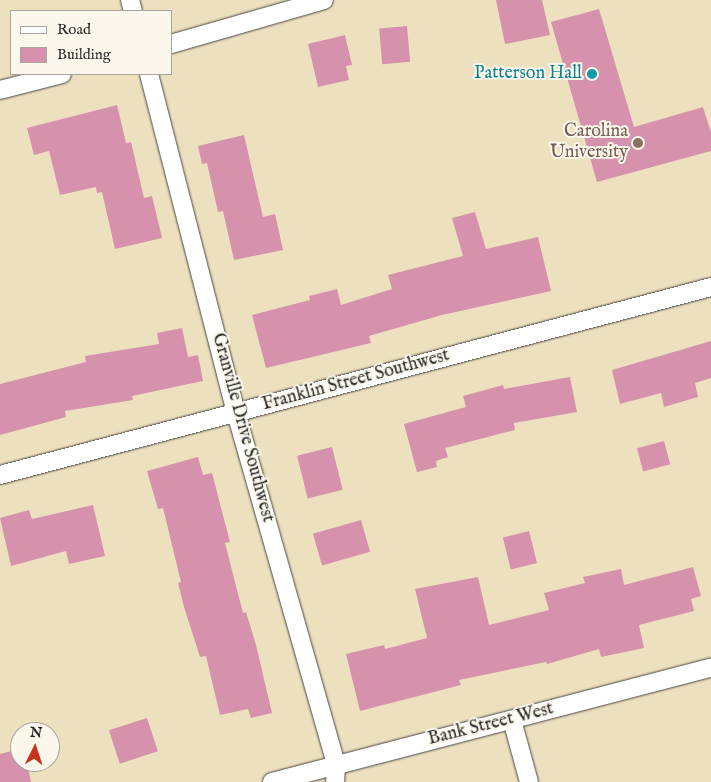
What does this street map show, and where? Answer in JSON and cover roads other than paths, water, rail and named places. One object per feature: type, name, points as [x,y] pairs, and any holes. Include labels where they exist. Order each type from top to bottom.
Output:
[{"type":"street","points":[[172,44],[324,0]]},
{"type":"street","points":[[0,90],[58,75]]},
{"type":"street","name":"Granville Drive Southwest","points":[[149,75],[236,413],[335,774]]},
{"type":"street","name":"Franklin Street Southwest","points":[[0,474],[711,287]]},
{"type":"street","name":"Bank Street West","points":[[272,782],[335,774],[512,720],[711,668]]},
{"type":"street","points":[[512,720],[529,782]]},
{"type":"place","name":"Patterson Hall","points":[[592,74]]},
{"type":"place","name":"Carolina University","points":[[638,143]]}]
